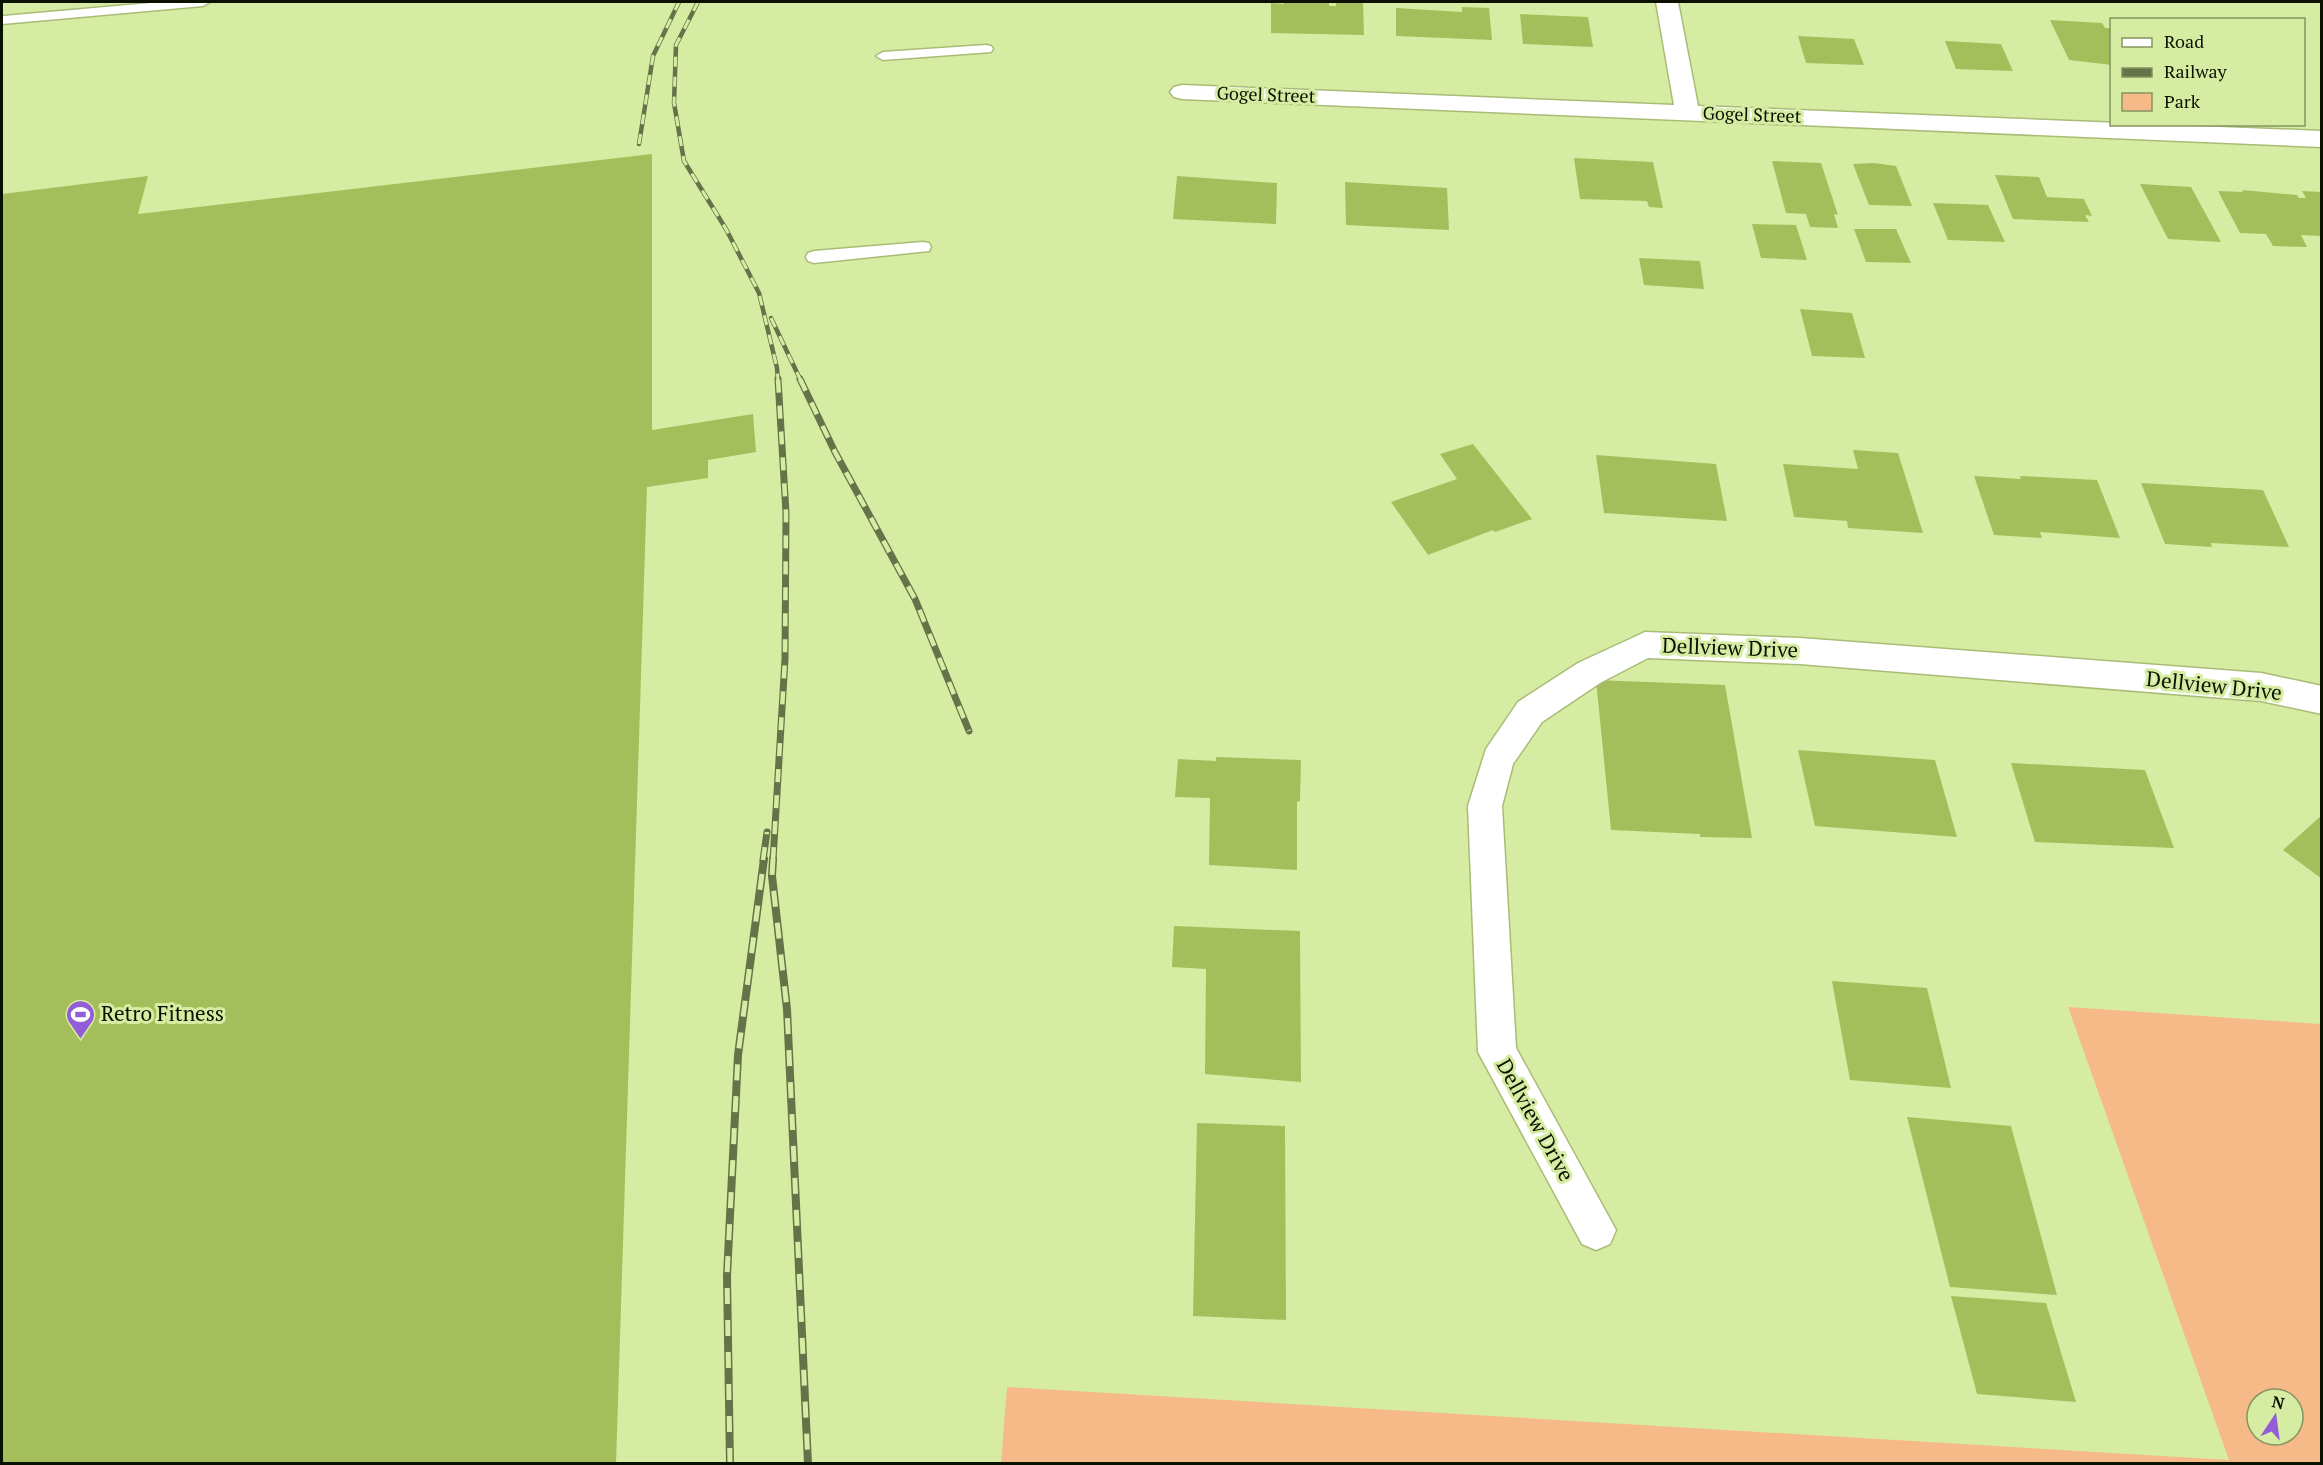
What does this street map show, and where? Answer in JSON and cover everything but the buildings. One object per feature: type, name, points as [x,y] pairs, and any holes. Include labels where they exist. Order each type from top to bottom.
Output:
[{"type":"street","points":[[1667,2],[1687,112]]},
{"type":"street","name":"Gogel Street","points":[[1182,92],[2322,139]]},
{"type":"street","name":"Dellview Drive","points":[[1596,1230],[1497,1052],[1485,806],[1498,759],[1530,712],[1589,673],[1645,645],[1800,651],[2261,687],[2322,700]]},
{"type":"lane","points":[[3,22],[203,2]]},
{"type":"lane","points":[[3,22],[11,6]]},
{"type":"lane","points":[[883,56],[986,49]]},
{"type":"lane","points":[[814,257],[923,247]]},
{"type":"green space","points":[[2068,1007],[2321,1024],[2321,1463],[1001,1463],[1007,1387],[2229,1460]]},
{"type":"railway","points":[[639,144],[653,56],[679,2]]},
{"type":"railway","points":[[698,2],[676,45],[674,103],[684,161],[726,229],[759,293],[778,381]]},
{"type":"railway","points":[[771,318],[801,381]]},
{"type":"railway","points":[[773,860],[785,659],[786,513],[778,379]]},
{"type":"railway","points":[[800,379],[835,452],[915,599],[969,731]]},
{"type":"railway","points":[[763,860],[767,832]]},
{"type":"railway","points":[[730,1464],[727,1276],[738,1055],[764,859]]},
{"type":"railway","points":[[773,859],[772,876],[787,1009],[808,1464]]},
{"type":"place","name":"Retro Fitness","points":[[80,1040]]}]
